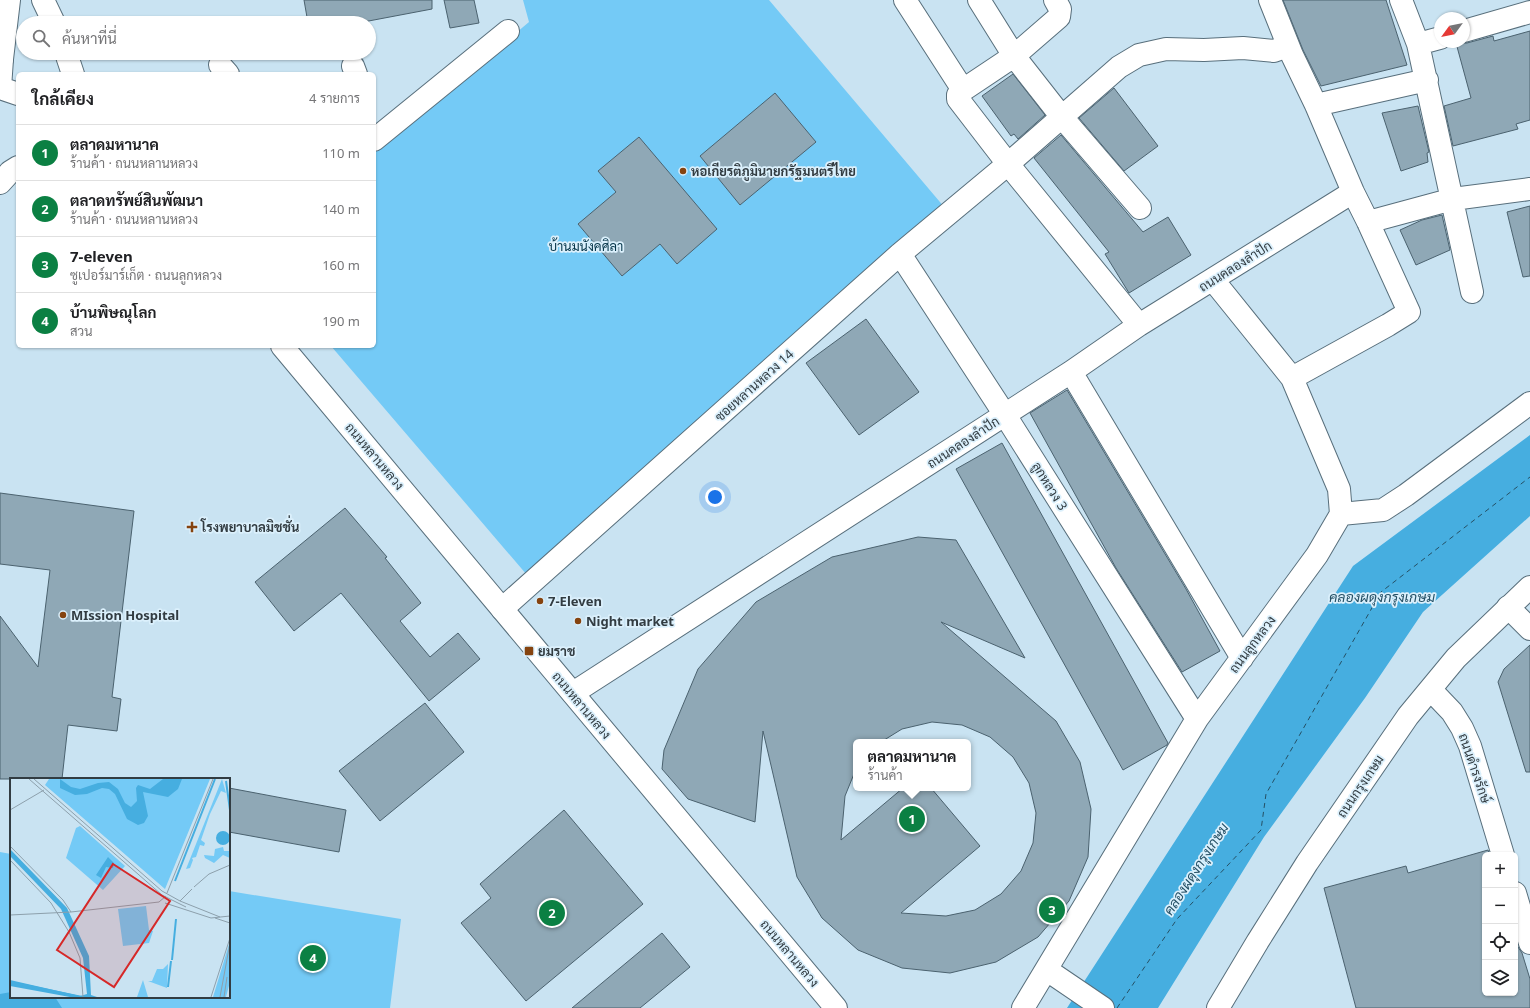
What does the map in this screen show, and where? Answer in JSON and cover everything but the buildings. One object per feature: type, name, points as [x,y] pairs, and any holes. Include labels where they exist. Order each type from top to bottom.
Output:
[{"type":"main road","points":[[9,0],[1,51],[0,88],[16,93]]},
{"type":"main road","points":[[43,0],[51,16]]},
{"type":"main road","points":[[52,0],[55,16]]},
{"type":"main road","points":[[905,0],[963,90]]},
{"type":"main road","points":[[979,0],[1014,56],[1061,116],[1140,208]]},
{"type":"main road","points":[[1055,0],[1060,8],[1059,17],[1014,56],[963,90],[958,95],[958,98],[1008,164],[1139,325]]},
{"type":"main road","points":[[1270,0],[1288,46],[1316,104],[1353,192],[1409,312],[1388,326],[1292,378]]},
{"type":"main road","points":[[1401,0],[1418,44],[1427,80],[1472,292]]},
{"type":"main road","points":[[1470,29],[1530,12]]},
{"type":"main road","points":[[376,137],[508,31]]},
{"type":"main road","points":[[1418,44],[1434,40]]},
{"type":"main road","name":"ซอยหลานหลวง 14","points":[[502,609],[900,254],[1008,164],[1061,116],[1119,67],[1139,54],[1166,49],[1204,50],[1243,48],[1274,51],[1288,46]]},
{"type":"main road","points":[[68,60],[72,72]]},
{"type":"main road","points":[[1316,104],[1427,80]]},
{"type":"main road","points":[[0,183],[10,172],[16,168]]},
{"type":"main road","points":[[1368,222],[1452,199],[1530,188]]},
{"type":"main road","name":"ถนนคลองลำปัก","points":[[573,693],[1005,415],[1139,325],[1353,192]]},
{"type":"main road","name":"ลูกหลวง 3","points":[[900,254],[1005,415],[1197,719]]},
{"type":"main road","points":[[1213,280],[1292,378],[1339,488],[1341,514],[1383,510],[1406,495],[1530,403]]},
{"type":"main road","name":"ถนนหลานหลวง","points":[[284,348],[836,1008]]},
{"type":"main road","points":[[1071,372],[1242,658]]},
{"type":"main road","name":"ถนนลูกหลวง","points":[[1024,1008],[1197,719],[1317,554],[1341,514]]},
{"type":"main road","name":"ถนนกรุงเกษม","points":[[1218,1008],[1258,941],[1312,857],[1408,716],[1456,658],[1530,587]]},
{"type":"main road","points":[[1508,607],[1530,629]]},
{"type":"main road","name":"ถนนดำรงรักษ์","points":[[1431,690],[1452,712],[1462,728],[1470,746],[1502,852]]},
{"type":"main road","points":[[1518,903],[1530,943]]},
{"type":"main road","points":[[1047,970],[1064,983],[1103,1008]]},
{"type":"green space","name":"บ้านมนังคศิลา","points":[[523,0],[769,0],[945,208],[527,575],[333,348],[376,348],[376,151],[529,22]]},
{"type":"green space","points":[[0,852],[10,854],[10,998],[230,998],[230,891],[401,919],[390,1008],[0,1008]]},
{"type":"water","name":"คลองผดุงกรุงเกษม","points":[[1530,435],[1530,516],[1423,612],[1365,698],[1264,837],[1158,1008],[1067,1008],[1353,566]]},
{"type":"water","points":[[10,992],[10,998],[56,998],[62,1008],[0,1008],[0,994]]},
{"type":"ferry route","points":[[1117,1008],[1177,919],[1261,830],[1266,794],[1381,592],[1530,477]]},
{"type":"place","name":"หอเกียรติภูมินายกรัฐมนตรีไทย","points":[[683,171]]},
{"type":"place","name":"โรงพยาบาลมิชชั่น","points":[[192,527]]},
{"type":"place","name":"7-Eleven","points":[[540,601]]},
{"type":"place","name":"MIssion Hospital","points":[[63,615]]},
{"type":"place","name":"Night market","points":[[578,621]]},
{"type":"place","name":"ยมราช","points":[[529,651]]},
{"type":"place","name":"ตลาดมหานาค","points":[[912,819]]},
{"type":"place","name":"7-eleven","points":[[1052,910]]},
{"type":"place","name":"ตลาดทรัพย์สินพัฒนา","points":[[552,913]]},
{"type":"place","name":"บ้านพิษณุโลก","points":[[313,958]]}]
